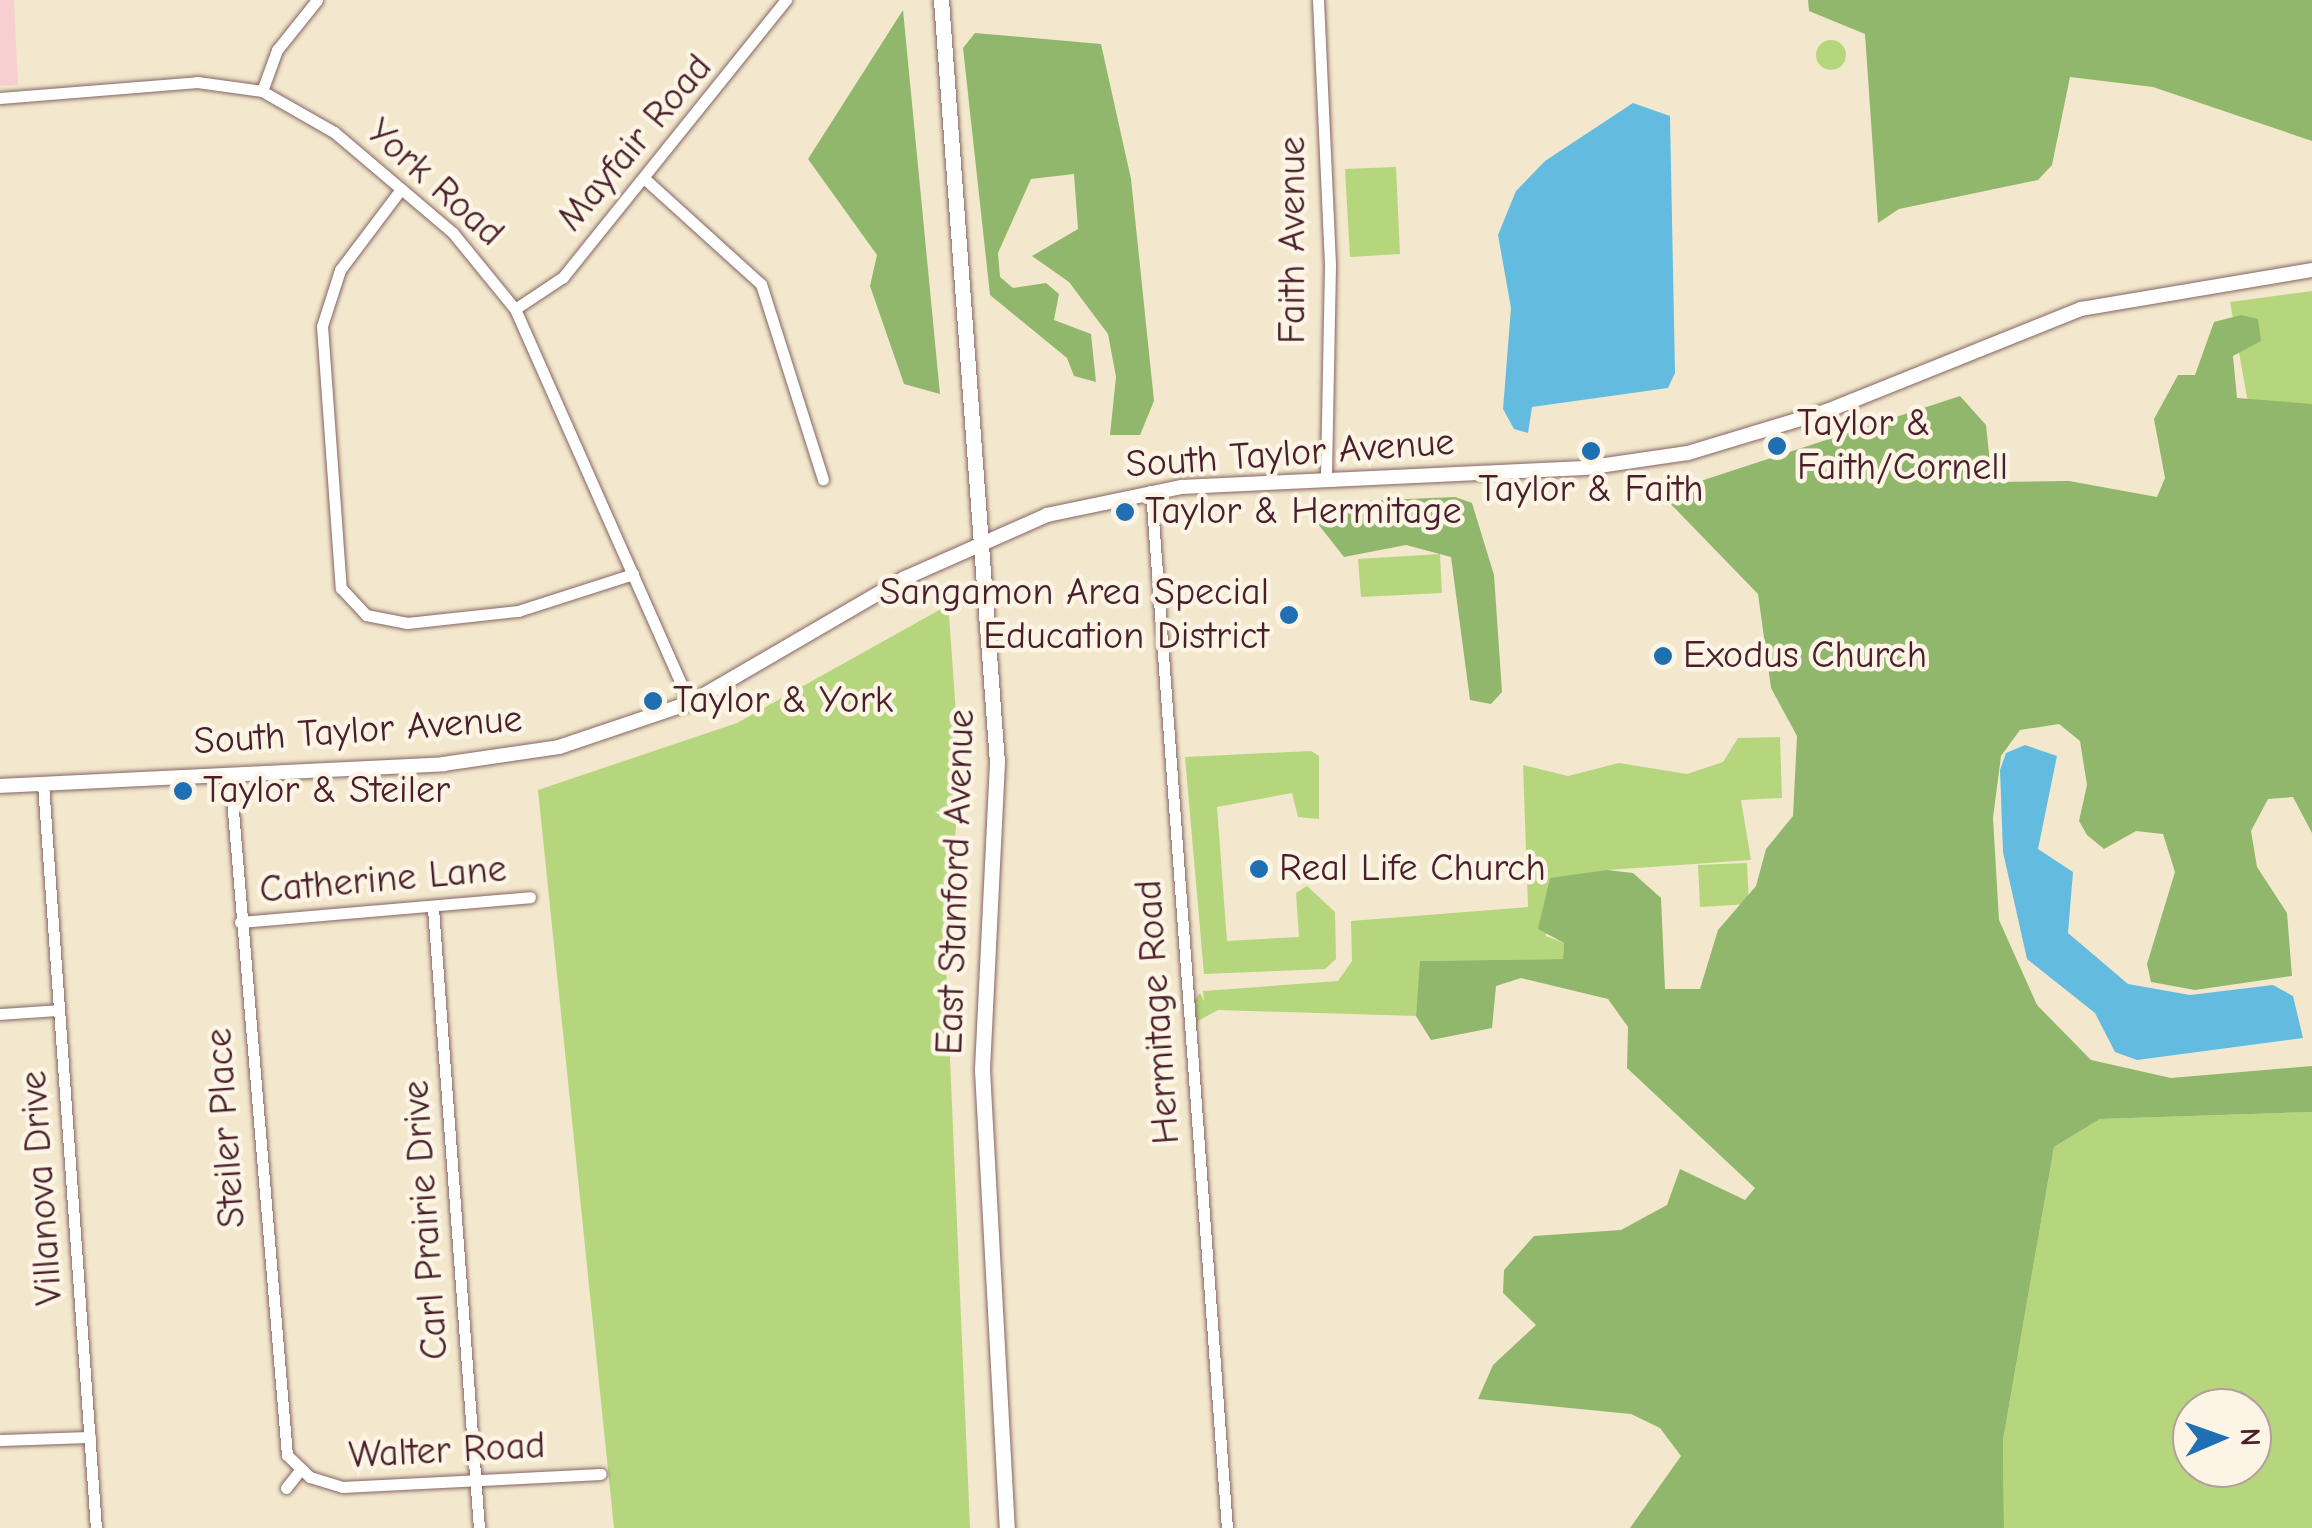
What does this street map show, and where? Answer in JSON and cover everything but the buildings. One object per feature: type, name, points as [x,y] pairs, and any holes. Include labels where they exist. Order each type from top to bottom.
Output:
[{"type":"main road","name":"East Stanford Avenue","points":[[941,0],[997,762],[982,1070],[1007,1528]]},
{"type":"street","points":[[262,91],[277,50],[317,0]]},
{"type":"street","name":"Mayfair Road","points":[[514,309],[563,277],[786,0]]},
{"type":"street","name":"Faith Avenue","points":[[1318,0],[1330,265],[1326,480]]},
{"type":"street","name":"York Road","points":[[0,98],[197,82],[262,91],[299,108],[401,188],[474,254],[514,309],[690,702]]},
{"type":"street","points":[[645,179],[761,284],[823,479]]},
{"type":"street","points":[[401,188],[340,270],[320,362],[338,579],[366,615],[406,624],[518,610],[633,574]]},
{"type":"street","name":"South Taylor Avenue","points":[[0,786],[516,755],[690,702],[982,541],[1151,491],[1584,468],[1688,453],[1811,417],[2080,308],[2312,270]]},
{"type":"street","name":"Hermitage Road","points":[[1151,491],[1226,1528]]},
{"type":"street","name":"Steiler Place","points":[[230,775],[280,1434],[300,1470]]},
{"type":"street","name":"Villanova Drive","points":[[43,784],[96,1528]]},
{"type":"street","name":"Catherine Lane","points":[[240,922],[530,897]]},
{"type":"street","name":"Carl Prairie Drive","points":[[433,908],[479,1528]]},
{"type":"street","points":[[0,1014],[59,1010]]},
{"type":"street","points":[[0,1440],[90,1437]]},
{"type":"street","points":[[286,1488],[300,1470]]},
{"type":"street","name":"Walter Road","points":[[300,1470],[342,1487],[601,1474]]},
{"type":"shaded area","points":[[0,0],[14,0],[18,85],[0,86]]},
{"type":"green space","points":[[1808,0],[2312,0],[2312,141],[2153,87],[2070,77],[2052,165],[2038,180],[1899,209],[1878,223],[1865,34],[1809,11]]},
{"type":"green space","points":[[903,10],[940,394],[904,384],[870,286],[877,255],[808,159]]},
{"type":"green space","points":[[975,33],[1101,44],[1131,179],[1154,401],[1140,435],[1110,435],[1116,377],[1108,334],[1069,282],[1032,256],[1078,229],[1074,174],[1031,179],[998,253],[1000,277],[1013,288],[1046,283],[1059,294],[1054,320],[1091,334],[1096,382],[1074,376],[1067,358],[990,295],[963,48]]},
{"type":"green space","points":[[1831,40],[1842,44],[1846,55],[1842,66],[1831,70],[1820,66],[1816,55],[1820,44]]},
{"type":"green space","points":[[1396,167],[1400,254],[1350,257],[1345,169]]},
{"type":"green space","points":[[2312,291],[2312,670],[2296,671],[2230,302]]},
{"type":"green space","points":[[2241,315],[2258,319],[2261,341],[2233,356],[2237,398],[2312,404],[2312,833],[2293,797],[2268,799],[2251,831],[2257,867],[2287,913],[2292,976],[2195,990],[2151,982],[2147,964],[2175,872],[2163,834],[2136,831],[2104,849],[2087,835],[2079,821],[2087,785],[2080,741],[2059,724],[2020,730],[2001,756],[1993,818],[1999,920],[2037,1005],[2091,1060],[2171,1078],[2312,1066],[2312,1112],[2100,1119],[2054,1147],[2003,1440],[2004,1528],[1630,1528],[1681,1456],[1660,1428],[1631,1414],[1478,1399],[1493,1365],[1536,1325],[1503,1293],[1504,1270],[1534,1236],[1621,1230],[1667,1205],[1680,1169],[1745,1200],[1755,1188],[1627,1068],[1628,1027],[1608,999],[1521,978],[1496,986],[1492,1028],[1431,1040],[1416,1016],[1420,961],[1563,959],[1564,943],[1538,929],[1550,878],[1607,870],[1633,873],[1661,898],[1665,989],[1700,989],[1718,930],[1756,886],[1766,849],[1793,816],[1797,736],[1771,688],[1758,594],[1661,494],[1960,396],[1986,425],[1992,482],[2069,481],[2157,497],[2165,478],[2154,419],[2178,375],[2195,375],[2214,322]]},
{"type":"green space","points":[[1455,497],[1472,503],[1494,575],[1502,692],[1491,704],[1470,700],[1451,557],[1406,545],[1344,557],[1307,510],[1312,503]]},
{"type":"green space","points":[[1440,554],[1442,593],[1361,597],[1358,559]]},
{"type":"green space","points":[[941,609],[949,615],[960,770],[946,965],[970,1528],[614,1528],[538,790],[737,723]]},
{"type":"green space","points":[[1780,737],[1782,798],[1741,800],[1751,860],[1607,870],[1544,905],[1546,936],[1564,943],[1563,959],[1421,961],[1416,1016],[1218,1010],[1198,1021],[1195,1038],[1194,1001],[1200,993],[1204,1001],[1203,991],[1338,981],[1352,961],[1351,921],[1528,907],[1523,765],[1568,776],[1619,763],[1687,774],[1723,762],[1738,738]]},
{"type":"green space","points":[[1311,751],[1319,756],[1319,819],[1298,817],[1292,793],[1217,807],[1227,941],[1299,937],[1296,893],[1307,886],[1335,912],[1336,959],[1325,969],[1204,974],[1185,757]]},
{"type":"green space","points":[[1747,863],[1749,904],[1700,907],[1698,865]]},
{"type":"green space","points":[[2312,1112],[2312,1528],[2004,1528],[2003,1440],[2054,1147],[2100,1119]]},
{"type":"water","points":[[1633,103],[1670,116],[1675,373],[1668,388],[1532,407],[1528,433],[1514,429],[1503,409],[1511,308],[1498,235],[1516,191],[1545,161]]},
{"type":"water","points":[[2025,745],[2057,756],[2038,849],[2073,872],[2068,933],[2128,984],[2190,995],[2273,985],[2293,996],[2303,1038],[2137,1060],[2115,1052],[2095,1013],[2027,959],[2003,852],[2000,770],[2006,753]]},
{"type":"place","name":"Taylor & Faith/Cornell","points":[[1777,446]]},
{"type":"place","name":"Taylor & Faith","points":[[1591,451]]},
{"type":"place","name":"Taylor & Hermitage","points":[[1125,512]]},
{"type":"place","name":"Sangamon Area Special Education District","points":[[1289,615]]},
{"type":"place","name":"Exodus Church","points":[[1663,656]]},
{"type":"place","name":"Taylor & York","points":[[653,701]]},
{"type":"place","name":"Taylor & Steiler","points":[[183,791]]},
{"type":"place","name":"Real Life Church","points":[[1259,869]]}]
